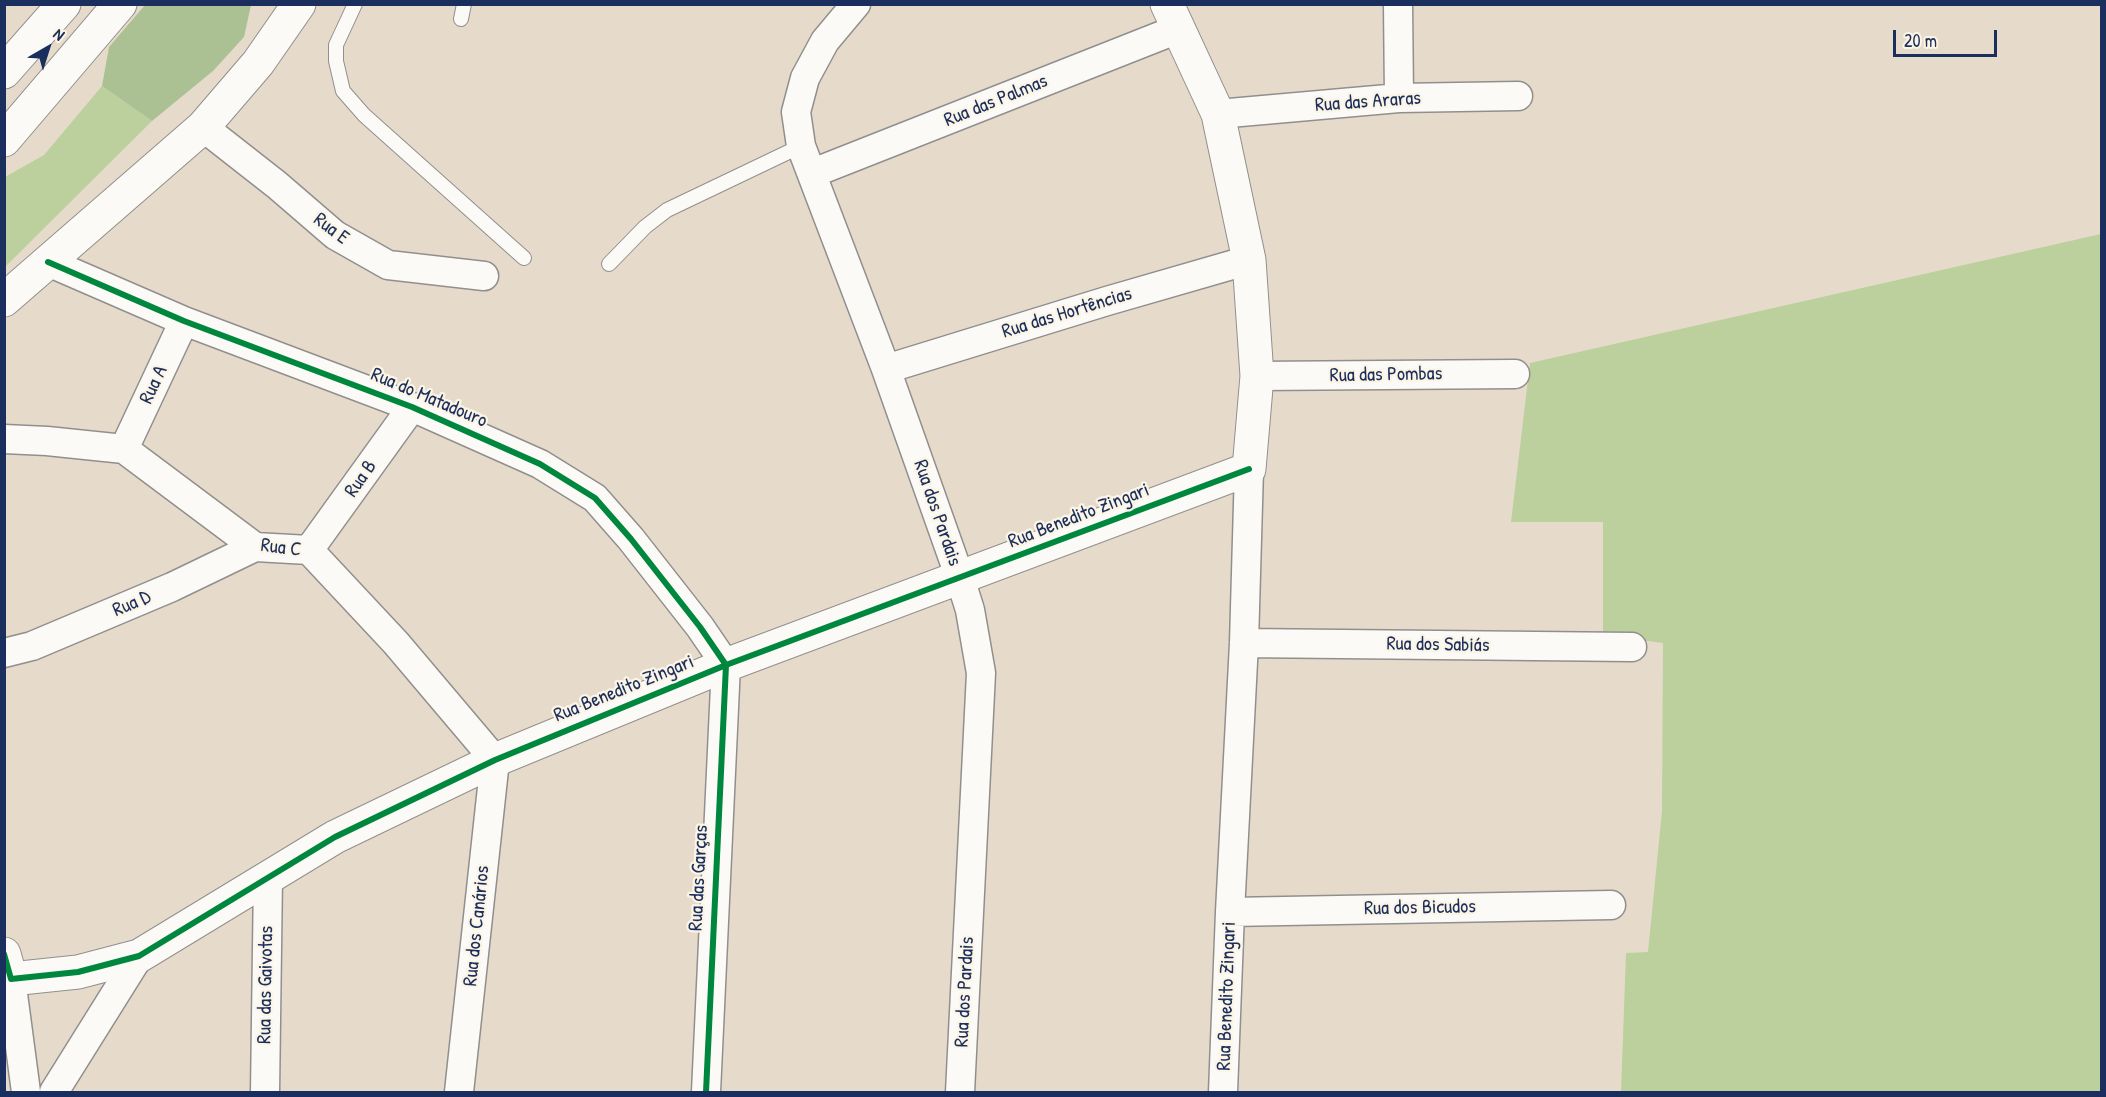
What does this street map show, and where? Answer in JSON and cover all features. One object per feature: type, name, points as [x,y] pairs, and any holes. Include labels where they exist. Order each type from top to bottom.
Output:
[{"type":"street","points":[[4,72],[64,4]]},
{"type":"street","points":[[4,140],[120,4]]},
{"type":"street","points":[[4,300],[202,127],[258,63],[299,4]]},
{"type":"street","name":"Rua dos Pardais","points":[[856,4],[825,42],[805,78],[795,112],[801,146],[886,369],[960,578],[970,610],[981,673],[960,1092]]},
{"type":"street","points":[[1398,4],[1400,98]]},
{"type":"street","name":"Rua Benedito Zingari","points":[[1172,17],[1218,114],[1249,260],[1257,376],[1249,469],[1244,643],[1223,1092]]},
{"type":"street","name":"Rua das Palmas","points":[[813,173],[1172,17]]},
{"type":"street","name":"Rua das Araras","points":[[1218,114],[1400,98],[1518,96]]},
{"type":"street","name":"Rua E","points":[[202,127],[277,185],[335,235],[388,265],[484,276]]},
{"type":"street","name":"Rua das Hortências","points":[[886,369],[1249,260]]},
{"type":"street","name":"Rua do Matadouro","points":[[48,262],[184,321],[412,407],[540,464],[595,498],[631,539],[686,609],[726,665]]},
{"type":"street","name":"Rua A","points":[[124,449],[184,321]]},
{"type":"street","name":"Rua das Pombas","points":[[1257,376],[1515,374]]},
{"type":"street","name":"Rua B","points":[[309,550],[412,407]]},
{"type":"street","points":[[4,439],[124,449]]},
{"type":"street","name":"Rua C","points":[[124,449],[255,547],[309,550],[396,644],[495,760]]},
{"type":"street","name":"Rua Benedito Zingari","points":[[8,967],[78,972],[139,956],[335,837],[495,760],[726,665],[1249,469]]},
{"type":"street","name":"Rua D","points":[[4,653],[32,646],[162,592],[255,547]]},
{"type":"street","name":"Rua dos Sabiás","points":[[1244,643],[1632,647]]},
{"type":"street","name":"Rua das Garças","points":[[706,1092],[726,665]]},
{"type":"street","name":"Rua dos Canários","points":[[459,1092],[495,760]]},
{"type":"street","name":"Rua das Gaivotas","points":[[265,1092],[268,877]]},
{"type":"street","name":"Rua dos Bicudos","points":[[1230,912],[1611,905]]},
{"type":"street","points":[[54,1092],[139,956]]},
{"type":"street","points":[[8,967],[26,1092]]},
{"type":"lane","points":[[355,4],[336,45],[336,61],[343,91],[364,115],[524,258]]},
{"type":"lane","points":[[461,19],[464,4]]},
{"type":"lane","points":[[609,264],[645,227],[667,210],[801,146]]},
{"type":"green space","points":[[145,5],[251,5],[244,37],[213,71],[152,121],[102,86],[109,47]]},
{"type":"green space","points":[[102,86],[152,121],[5,267],[5,177],[44,155]]},
{"type":"green space","points":[[2101,234],[2101,1092],[1621,1092],[1626,953],[1648,952],[1662,811],[1663,643],[1603,635],[1603,522],[1511,522],[1530,363]]},
{"type":"cycle path","points":[[48,262],[184,321],[412,407],[540,464],[595,498],[631,539],[700,627],[726,665],[706,1092]]},
{"type":"cycle path","points":[[4,954],[11,979],[78,972],[139,956],[335,837],[495,760],[726,665],[1249,469]]}]
